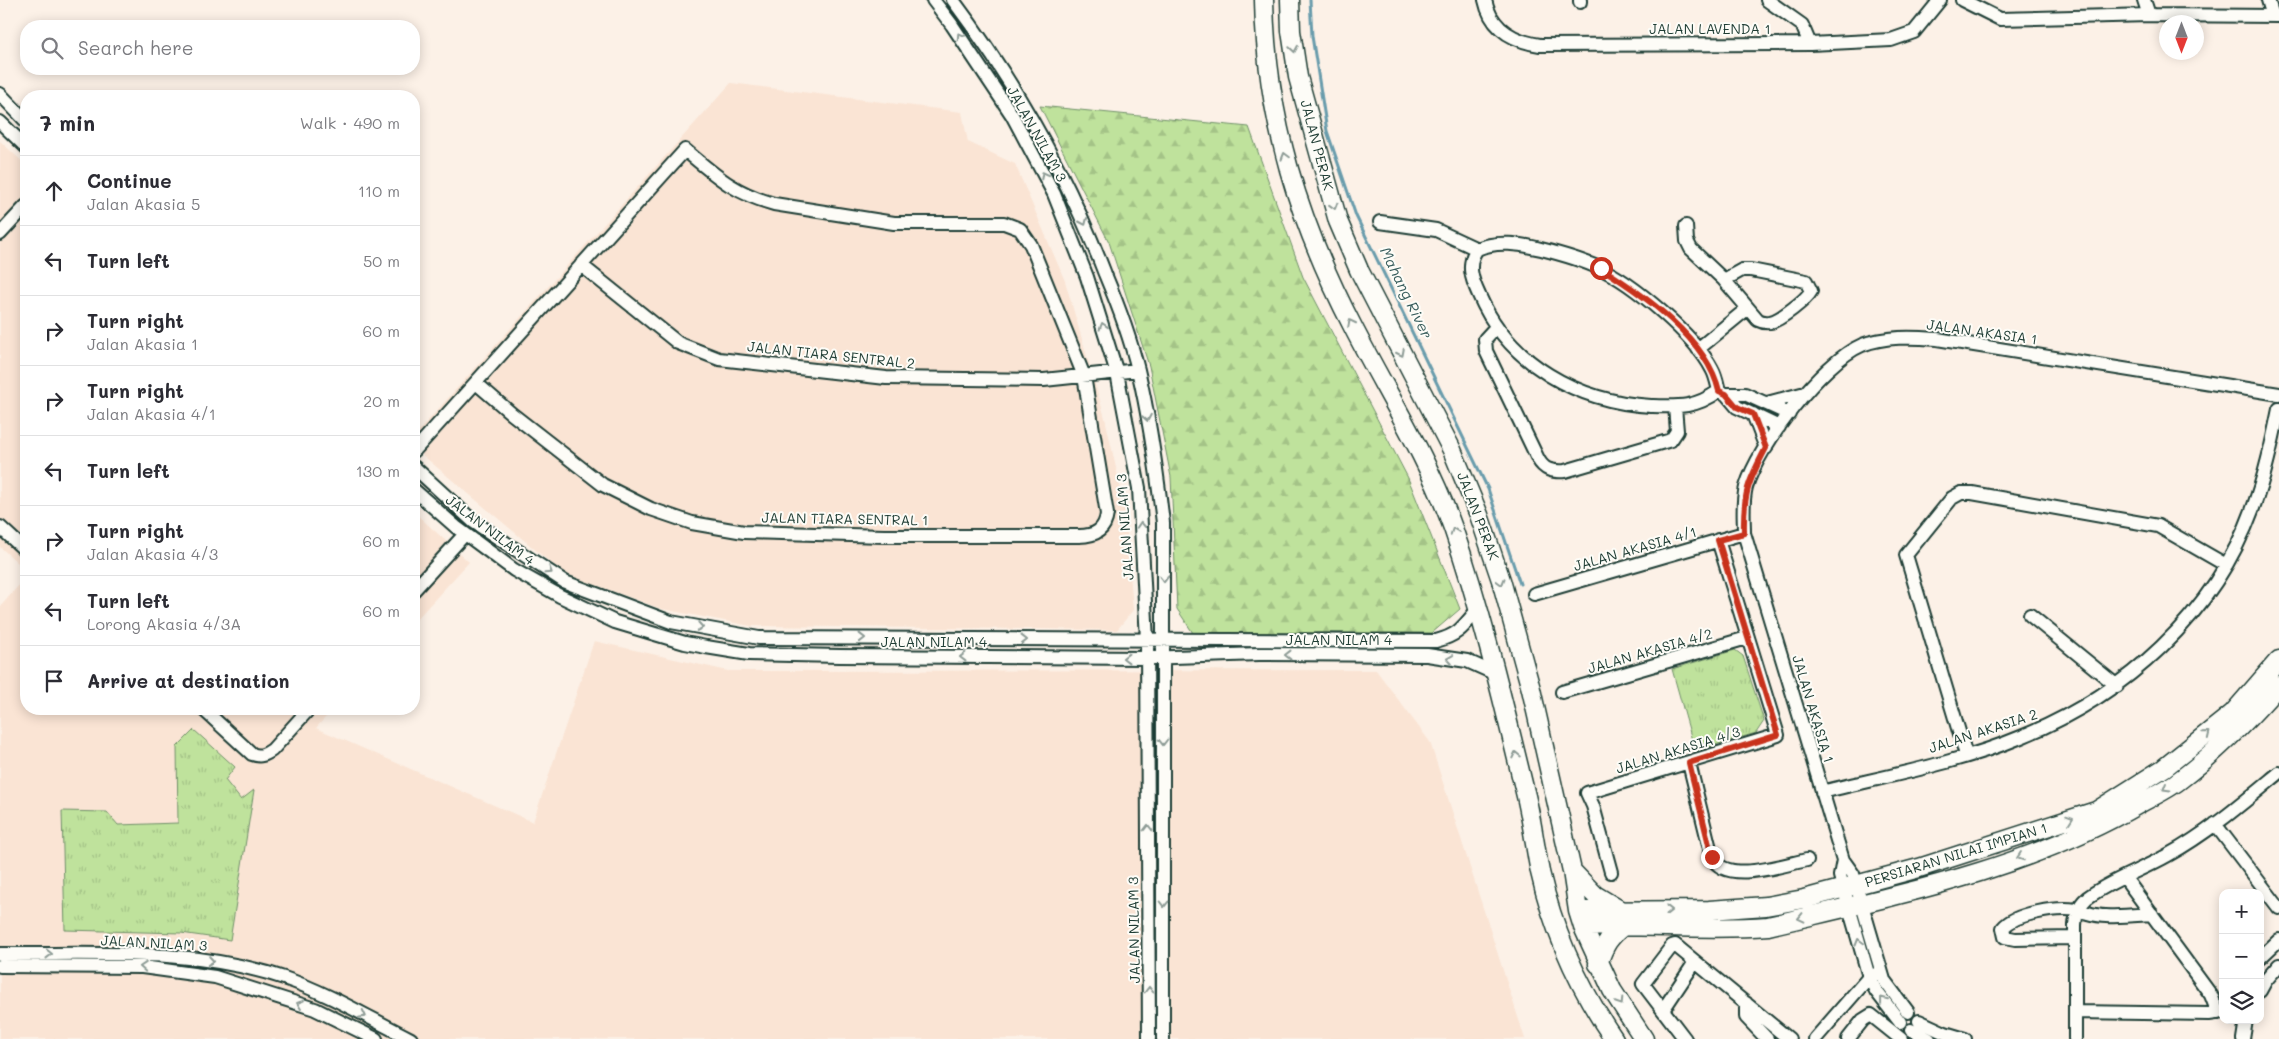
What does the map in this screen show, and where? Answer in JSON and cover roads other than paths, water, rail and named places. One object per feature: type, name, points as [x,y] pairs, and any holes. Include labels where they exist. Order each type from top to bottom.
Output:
[{"type":"main road","name":"JALAN PERAK","points":[[1264,0],[1265,33],[1274,110],[1303,219],[1331,284],[1425,462],[1452,525],[1496,674],[1528,802],[1540,872],[1550,909],[1567,958],[1614,1039]]},
{"type":"main road","name":"JALAN PERAK","points":[[1290,0],[1291,31],[1298,77],[1338,220],[1359,270],[1452,450],[1479,515],[1501,580],[1528,680],[1572,871],[1578,919],[1612,990],[1644,1039]]},
{"type":"main road","name":"PERSIARAN NILAI IMPIAN 1","points":[[1578,919],[1623,918],[1746,908],[1804,899],[1986,848],[2096,811],[2164,768],[2233,713],[2279,660]]},
{"type":"main road","name":"PERSIARAN NILAI IMPIAN 1","points":[[1623,918],[1745,928],[1768,926],[1923,889],[2048,848],[2103,825],[2180,780],[2244,725],[2279,685]]},
{"type":"main road","points":[[1528,802],[1541,832],[1556,893],[1564,912],[1578,919]]},
{"type":"main road","points":[[1572,871],[1595,895],[1623,918],[1616,931],[1605,944],[1598,964]]},
{"type":"main road","points":[[1578,919],[1570,924],[1568,935],[1581,965],[1585,992]]},
{"type":"street","name":"JALAN NILAM 3","points":[[933,0],[952,25],[1012,115],[1054,194],[1087,277],[1117,372],[1139,488],[1147,640],[1149,1039]]},
{"type":"street","name":"JALAN NILAM 3","points":[[953,0],[985,43],[1032,120],[1064,178],[1098,255],[1123,319],[1138,370],[1155,462],[1163,523],[1163,1039]]},
{"type":"street","name":"JALAN LAVENDA 1","points":[[1485,0],[1490,16],[1507,35],[1523,42],[1540,45],[1874,42],[1904,37],[1921,26],[1940,0]]},
{"type":"street","points":[[1767,0],[1802,25],[1810,44]]},
{"type":"street","points":[[1962,0],[2000,19],[2150,15],[2276,16],[2268,0]]},
{"type":"street","points":[[2144,0],[2150,15]]},
{"type":"street","points":[[0,94],[20,115]]},
{"type":"street","points":[[0,122],[20,141]]},
{"type":"street","name":"JALAN TIARA SENTRAL 1","points":[[476,383],[512,414],[603,485],[642,505],[692,523],[744,532],[884,536],[1087,536],[1099,531],[1106,521],[1107,514],[1084,376],[1031,245],[1020,229],[1004,223],[894,223],[774,204],[756,199],[724,183],[684,150],[580,266]]},
{"type":"street","points":[[0,234],[20,212]]},
{"type":"street","points":[[1380,222],[1436,230],[1459,239],[1477,249]]},
{"type":"street","points":[[1686,226],[1687,241],[1691,249],[1724,280],[1758,320],[1766,323],[1775,321],[1806,298],[1811,291],[1806,282],[1801,280],[1751,270],[1742,270],[1724,280]]},
{"type":"street","points":[[1780,427],[1735,405],[1723,392],[1712,369],[1698,349],[1672,321],[1633,288],[1601,268],[1571,257],[1532,247],[1494,244],[1477,249],[1471,260],[1471,272],[1487,314],[1496,327],[1521,355],[1541,370],[1581,392],[1614,402],[1675,407],[1700,403],[1723,392],[1742,393],[1789,414]]},
{"type":"street","name":"JALAN TIARA SENTRAL 2","points":[[580,266],[678,343],[719,358],[886,378],[1044,380],[1138,370]]},
{"type":"street","points":[[420,444],[580,266]]},
{"type":"street","points":[[1698,349],[1748,308]]},
{"type":"street","points":[[1496,327],[1485,339],[1486,351],[1538,459],[1549,470],[1564,471],[1671,440],[1677,431],[1675,407]]},
{"type":"street","name":"JALAN AKASIA 1","points":[[1855,905],[1850,886],[1853,874],[1843,860],[1744,533],[1744,509],[1747,487],[1766,448],[1806,393],[1831,367],[1859,346],[1878,340],[1906,338],[1937,339],[2279,394]]},
{"type":"street","points":[[1767,404],[1806,393]]},
{"type":"street","name":"JALAN AKASIA 2","points":[[1822,792],[1966,755],[2020,738],[2061,720],[2117,686],[2145,663],[2169,640],[2196,609],[2226,565],[2253,509],[2271,446],[2279,409]]},
{"type":"street","points":[[1753,414],[1766,448]]},
{"type":"street","name":"JALAN NILAM 4","points":[[420,472],[474,522],[565,582],[671,622],[759,638],[1436,641],[1452,637],[1462,629],[1478,609]]},
{"type":"street","points":[[1966,755],[1906,555],[1952,498],[1961,493],[1972,492],[2155,526],[2226,565]]},
{"type":"street","name":"JALAN NILAM 4","points":[[420,495],[465,534],[514,570],[615,622],[684,643],[748,654],[1146,658],[1259,654],[1427,655],[1467,662],[1496,674]]},
{"type":"street","points":[[0,527],[20,545]]},
{"type":"street","name":"JALAN AKASIA 4/1","points":[[1534,594],[1744,533]]},
{"type":"street","points":[[420,583],[465,534]]},
{"type":"street","points":[[1718,540],[1747,638]]},
{"type":"street","points":[[2030,615],[2117,686]]},
{"type":"street","name":"JALAN AKASIA 4/2","points":[[1562,692],[1747,638]]},
{"type":"street","name":"JALAN AKASIA 4/3","points":[[1611,872],[1593,806],[1587,793],[1778,735],[1747,638]]},
{"type":"street","points":[[210,715],[252,754],[257,756],[267,754],[272,750],[303,715]]},
{"type":"street","points":[[1689,763],[1712,857],[1717,866],[1735,873],[1807,860]]},
{"type":"street","points":[[2075,1039],[2075,938],[2077,910],[2088,898],[2169,855],[2215,824],[2279,773]]},
{"type":"street","points":[[2215,824],[2279,908]]},
{"type":"street","points":[[2124,878],[2152,914],[2219,1010]]},
{"type":"street","points":[[1855,905],[1884,980],[1904,1017],[1876,991],[1869,977],[1855,905]]},
{"type":"street","points":[[2075,938],[2015,939],[2005,936],[2003,928],[2010,922],[2038,912],[2060,909],[2077,910],[2089,915],[2107,916],[2152,914]]},
{"type":"street","points":[[2264,954],[2279,940]]},
{"type":"street","points":[[1685,1039],[1643,984],[1674,945],[1789,1039]]},
{"type":"street","name":"JALAN NILAM 3","points":[[0,954],[144,955],[209,960],[260,971],[306,987],[411,1039]]},
{"type":"street","points":[[1663,1010],[1695,962]]},
{"type":"street","points":[[2264,984],[2279,965]]},
{"type":"street","name":"JALAN NILAM 3","points":[[0,966],[142,967],[215,977],[315,1009],[376,1039]]},
{"type":"street","points":[[1815,1039],[1869,977],[1881,971]]},
{"type":"street","points":[[1746,1003],[1746,1017],[1767,1039]]},
{"type":"street","points":[[2076,1012],[2201,1014],[2219,1012]]},
{"type":"street","points":[[1848,1039],[1863,1020],[1872,1015],[1929,1039]]},
{"type":"street","points":[[2243,1039],[2245,1024]]},
{"type":"street","points":[[1911,1030],[1945,1033],[1965,1039]]},
{"type":"waterway","name":"Mahang River","points":[[1310,0],[1312,36],[1327,131],[1356,216],[1488,489],[1520,584]]}]
